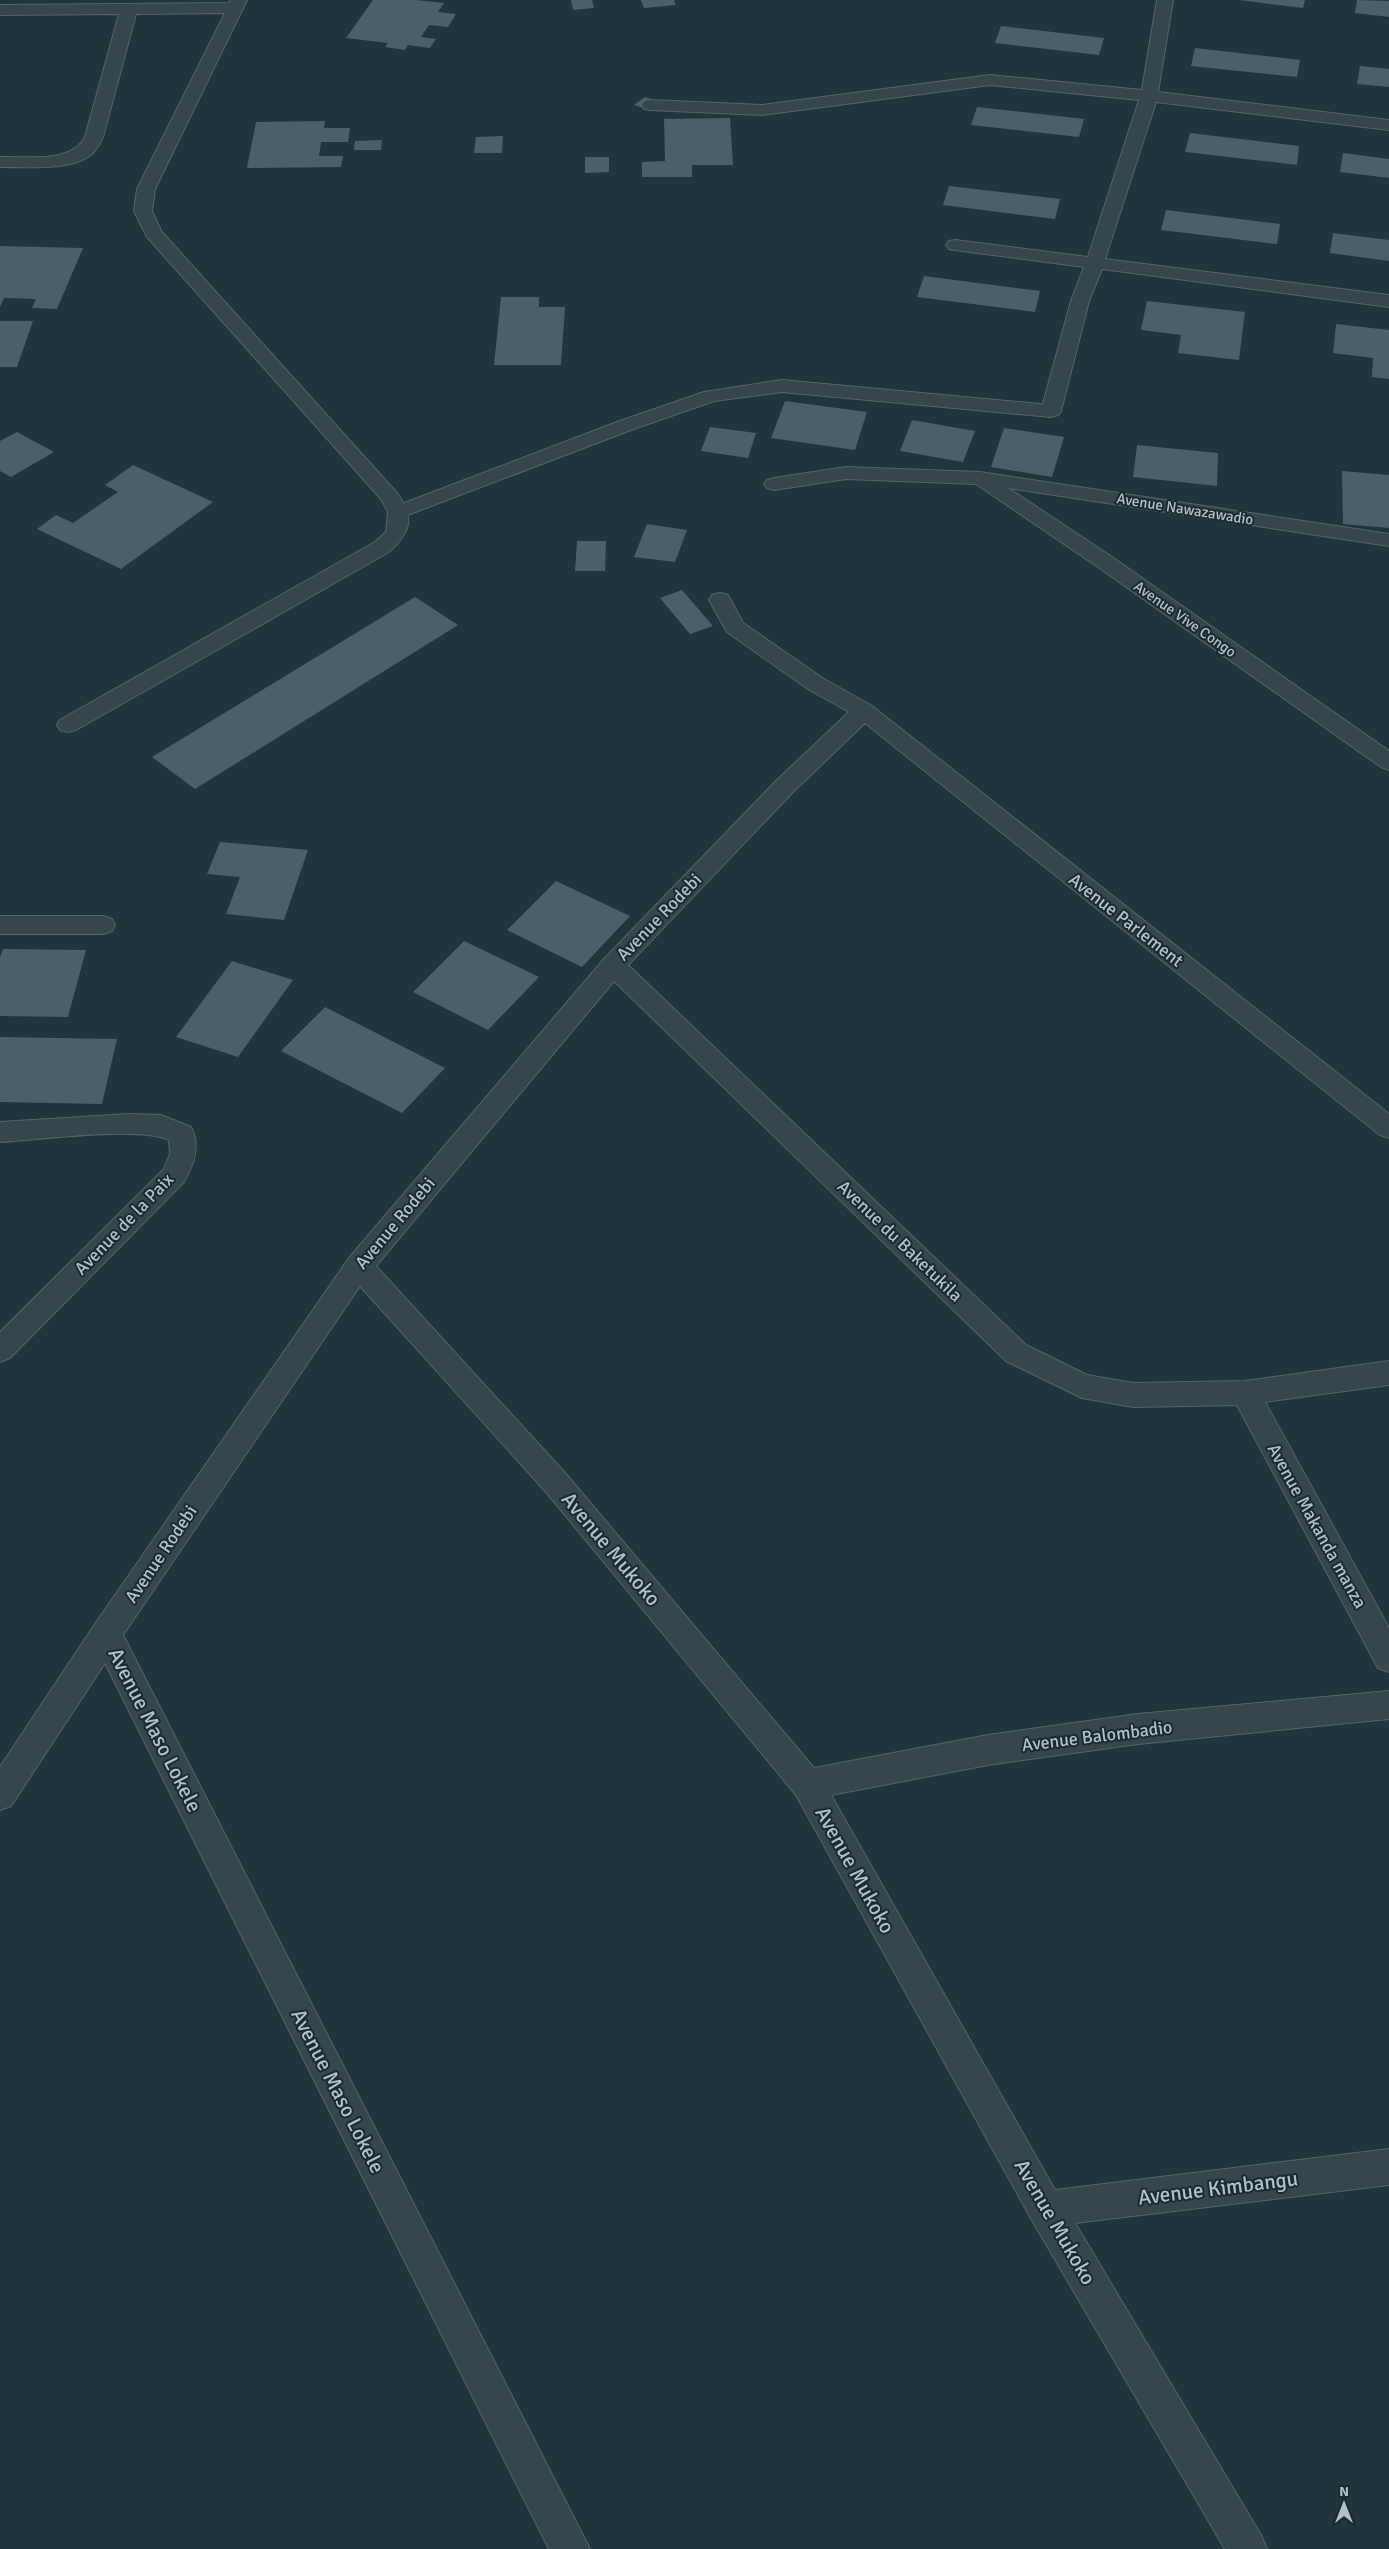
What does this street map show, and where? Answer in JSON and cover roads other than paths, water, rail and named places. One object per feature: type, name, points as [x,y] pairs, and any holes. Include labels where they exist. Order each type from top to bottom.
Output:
[{"type":"street","points":[[398,512],[624,426],[711,396],[782,386],[1052,411],[1080,301],[1095,263],[1149,96],[1165,0]]},
{"type":"street","points":[[0,10],[237,4],[146,189],[143,211],[153,232],[390,497],[398,512],[396,534],[382,547],[68,725]]},
{"type":"street","points":[[0,162],[45,161],[71,158],[86,150],[94,137],[129,8]]},
{"type":"street","points":[[650,105],[762,110],[990,80],[1149,96],[1389,125]]},
{"type":"street","points":[[955,245],[1389,301]]},
{"type":"street","name":"Avenue Nawazawadio","points":[[774,484],[846,473],[980,478],[1389,540]]},
{"type":"street","name":"Avenue Vive Congo","points":[[980,478],[1104,562],[1389,762]]},
{"type":"street","name":"Avenue Parlement","points":[[720,600],[735,627],[816,684],[864,711],[1389,1128]]},
{"type":"street","name":"Avenue Rodebi","points":[[0,1795],[106,1634],[359,1266],[613,964],[784,786],[864,711]]},
{"type":"street","points":[[0,925],[103,925]]},
{"type":"street","name":"Avenue du Baketukila","points":[[613,964],[1016,1352],[1082,1386],[1133,1395],[1245,1393],[1389,1373]]},
{"type":"street","name":"Avenue de la Paix","points":[[0,1132],[129,1124],[161,1125],[182,1134],[183,1154],[175,1175],[0,1350]]},
{"type":"street","name":"Avenue Mukoko","points":[[359,1266],[556,1483],[807,1784],[1046,2209],[1247,2549]]},
{"type":"street","name":"Avenue Makanda manza","points":[[1245,1393],[1389,1658]]},
{"type":"street","name":"Avenue Maso Lokele","points":[[106,1634],[570,2549]]},
{"type":"street","name":"Avenue Balombadio","points":[[807,1784],[988,1750],[1120,1732],[1389,1705]]},
{"type":"street","name":"Avenue Kimbangu","points":[[1046,2209],[1389,2167]]}]
